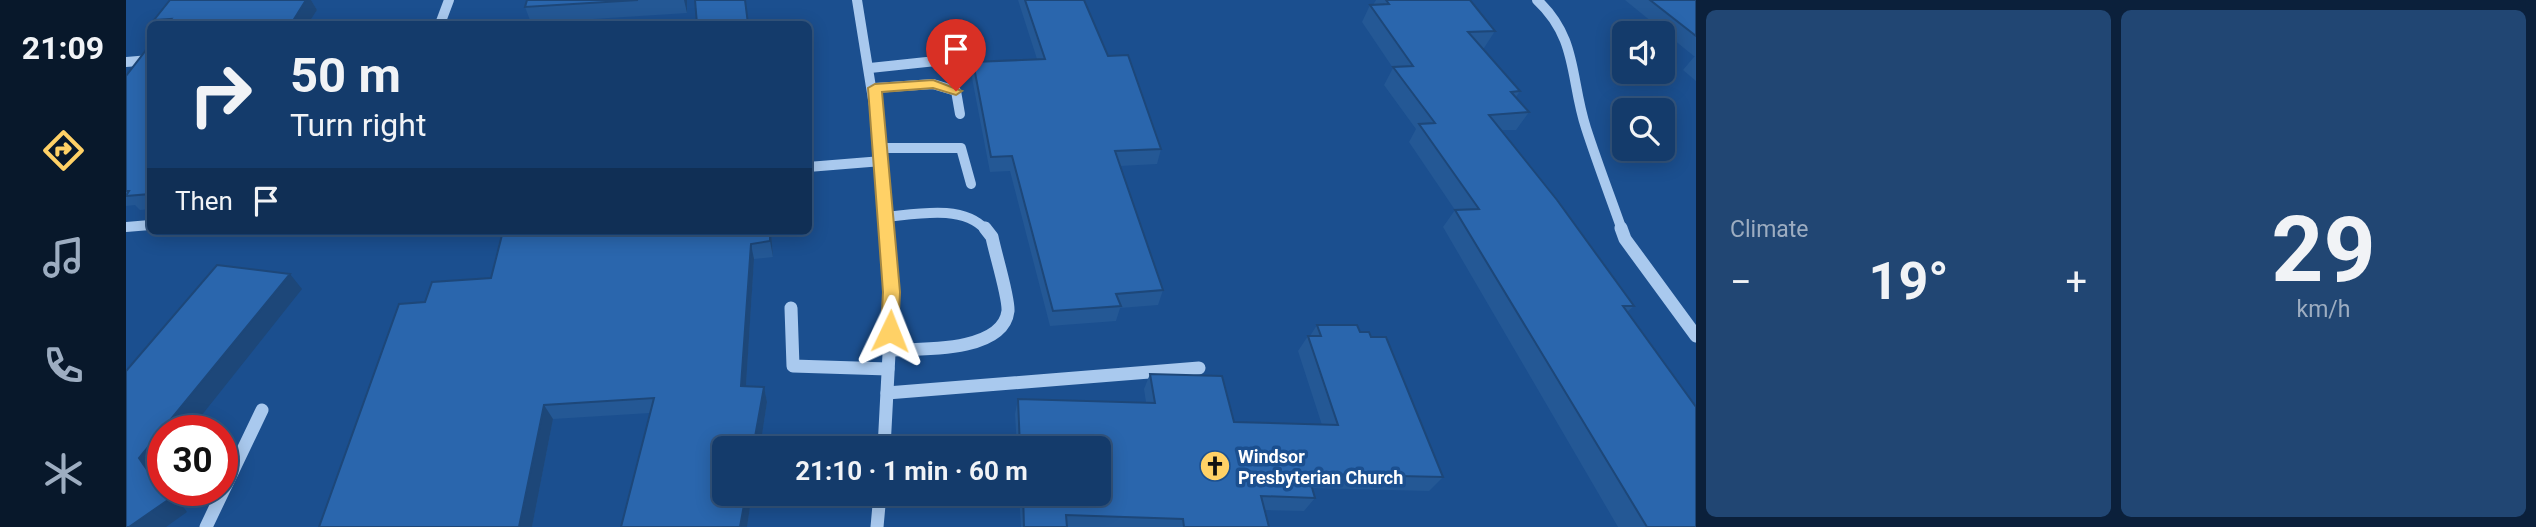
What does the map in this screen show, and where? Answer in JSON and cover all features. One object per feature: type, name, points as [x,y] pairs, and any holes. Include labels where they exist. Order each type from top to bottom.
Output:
[{"type":"street","points":[[441,21],[449,0]]},
{"type":"street","points":[[857,0],[875,88],[891,292],[885,436]]},
{"type":"street","points":[[1537,0],[1552,14],[1569,45],[1585,125],[1625,239],[1693,329]]},
{"type":"street","points":[[126,62],[147,60]]},
{"type":"street","points":[[870,68],[936,61]]},
{"type":"street","points":[[875,88],[933,84],[956,91],[960,114]]},
{"type":"street","points":[[812,166],[881,154],[961,148],[971,184]]},
{"type":"street","points":[[886,217],[930,213],[959,215],[978,221],[992,237],[1008,311],[1000,327],[969,346],[889,350]]},
{"type":"street","points":[[126,227],[147,225]]},
{"type":"street","points":[[790,308],[793,366],[888,369]]},
{"type":"street","points":[[887,393],[1199,368]]},
{"type":"street","points":[[206,527],[262,410]]},
{"type":"street","points":[[877,527],[879,506]]},
{"type":"building","points":[[170,0],[306,0],[293,21],[154,20]]},
{"type":"building","points":[[527,0],[638,0],[525,7]]},
{"type":"building","points":[[695,0],[745,0],[748,21],[697,21]]},
{"type":"building","points":[[1025,0],[1084,0],[1108,56],[1128,55],[1161,149],[1115,151],[1163,290],[1116,294],[1121,306],[1053,311],[1012,156],[991,157],[973,62],[1045,59]]},
{"type":"building","points":[[1386,0],[1470,0],[1495,31],[1468,32],[1520,91],[1511,92],[1529,112],[1489,115],[1557,200],[1634,306],[1623,306],[1696,407],[1696,527],[1647,527],[1455,210],[1479,209],[1419,124],[1435,123],[1393,67],[1413,66],[1370,5],[1389,4]]},
{"type":"building","points":[[1650,0],[1696,0],[1696,36]]},
{"type":"building","points":[[147,49],[147,194],[126,196],[129,191],[126,191],[126,76]]},
{"type":"building","points":[[502,235],[770,235],[770,241],[751,244],[741,386],[764,387],[755,436],[712,436],[712,506],[744,506],[740,527],[621,527],[654,398],[544,405],[519,527],[319,527],[399,304],[425,302],[432,282],[491,278]]},
{"type":"building","points":[[217,265],[290,274],[174,415],[147,415],[147,448],[139,458],[147,470],[147,506],[159,506],[129,527],[126,527],[126,371]]},
{"type":"building","points":[[1317,325],[1357,325],[1360,332],[1369,332],[1371,337],[1386,337],[1443,477],[1308,474],[1315,498],[1261,496],[1269,527],[1184,527],[1183,519],[1066,515],[1067,527],[1024,527],[1023,506],[1111,506],[1111,436],[1020,436],[1018,399],[1155,403],[1150,374],[1222,376],[1234,422],[1338,425],[1308,336],[1321,336]]},
{"type":"place","name":"Windsor Presbyterian Church","points":[[1215,466]]},
{"type":"route","points":[[890,331],[891,292],[875,88],[933,84],[956,91]]}]
